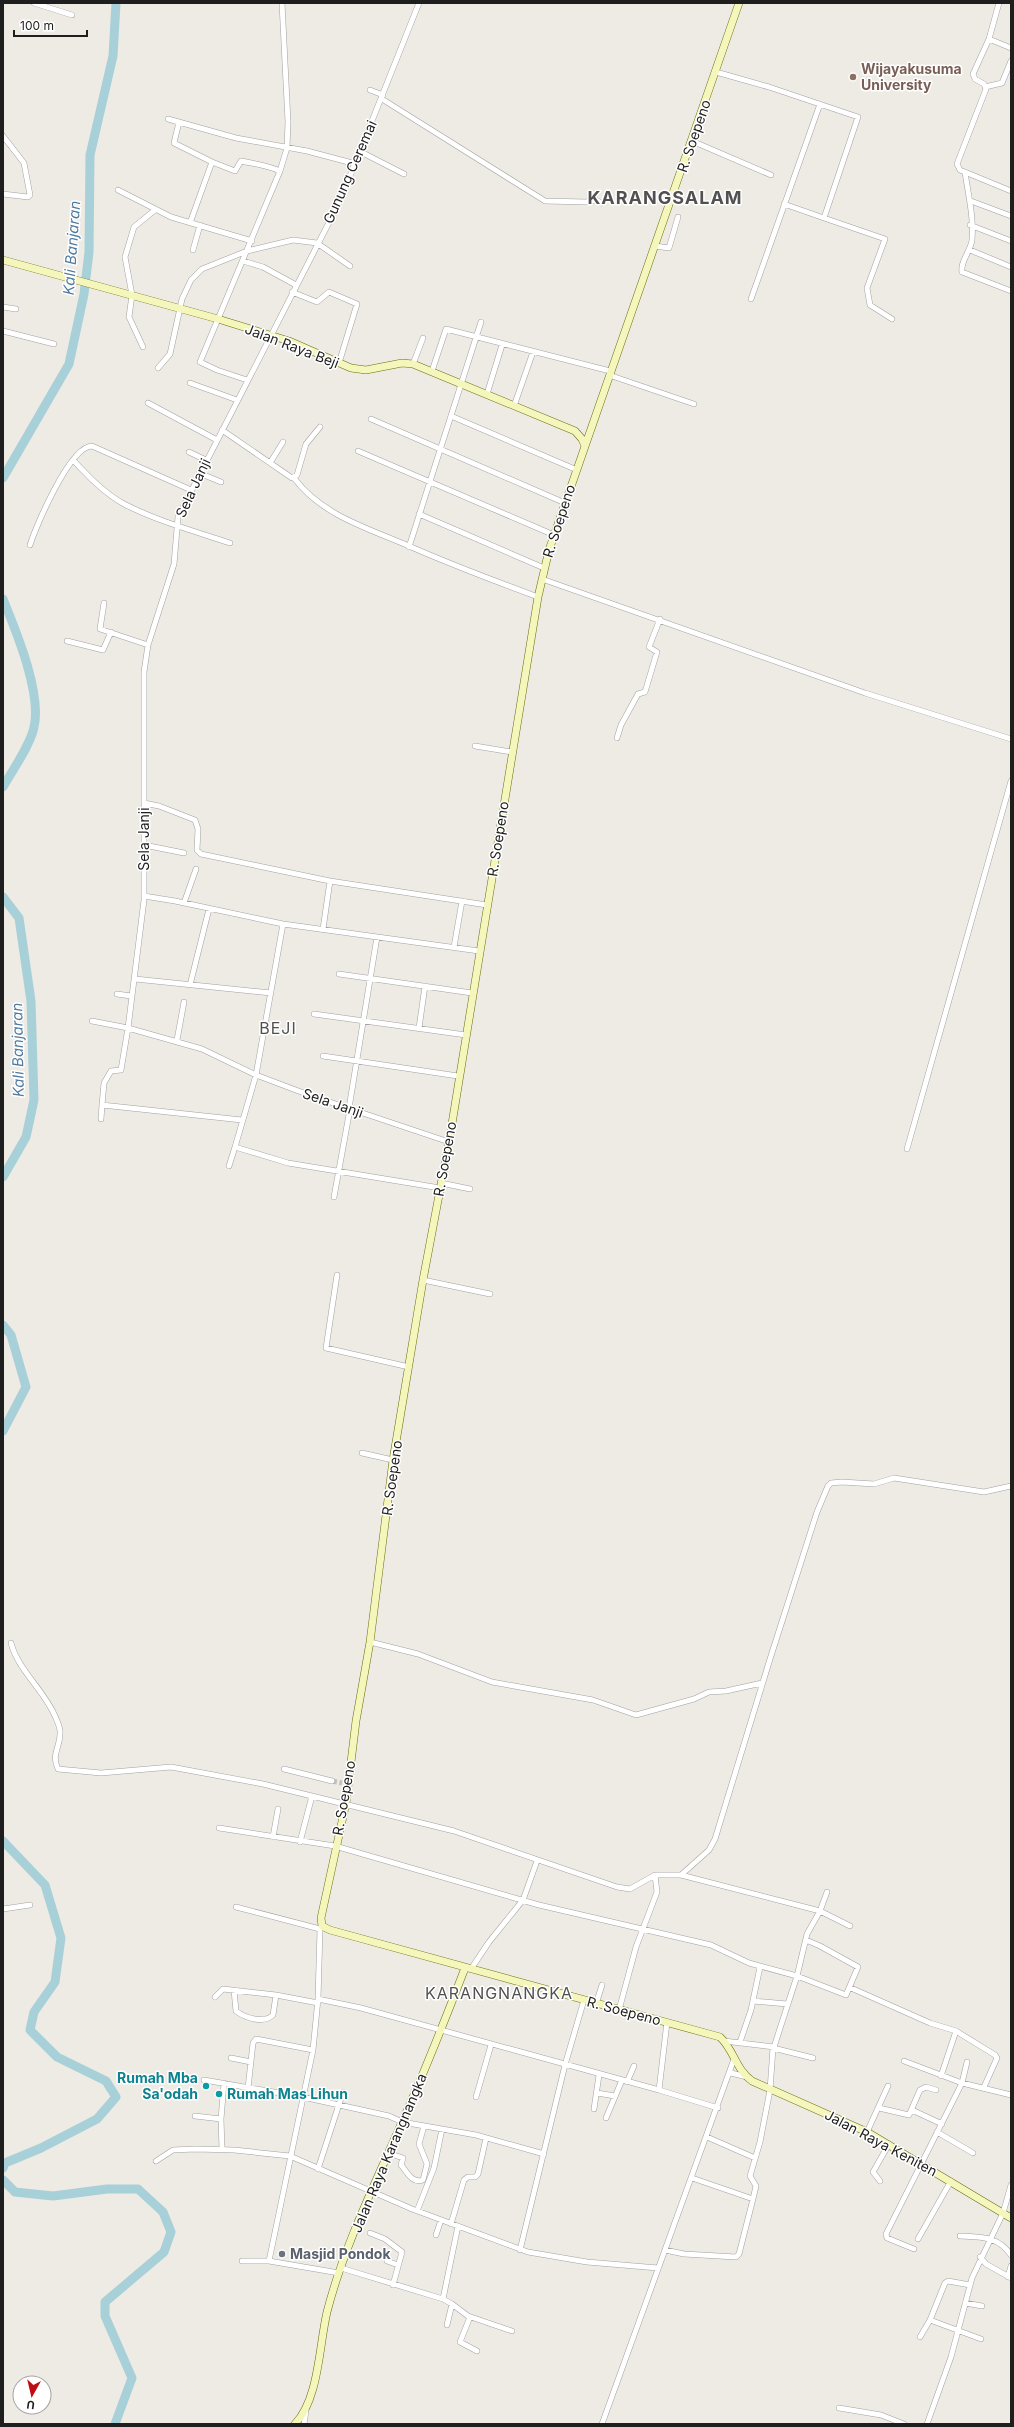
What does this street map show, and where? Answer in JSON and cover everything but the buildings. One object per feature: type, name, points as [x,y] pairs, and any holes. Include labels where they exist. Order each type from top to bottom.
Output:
[{"type":"street","points":[[34,3],[72,15]]},
{"type":"street","points":[[247,380],[201,364],[218,319],[252,241],[280,171],[287,148],[282,3]]},
{"type":"street","name":"Gunung Ceremai","points":[[269,335],[340,201],[361,152],[419,3]]},
{"type":"street","name":"R. Soepeno","points":[[724,2041],[720,2037],[667,2022],[596,2004],[321,1928],[321,1918],[346,1803],[346,1784],[370,1642],[393,1460],[423,1280],[449,1142],[458,1076],[544,568],[565,503],[739,3]]},
{"type":"street","points":[[986,87],[975,79],[973,74],[989,39],[1000,3]]},
{"type":"street","points":[[989,39],[1011,48]]},
{"type":"street","points":[[986,87],[1002,83],[1011,61]]},
{"type":"street","points":[[716,72],[820,104],[858,118],[824,218]]},
{"type":"street","points":[[986,87],[957,164],[958,167],[965,172],[1011,191]]},
{"type":"street","points":[[370,90],[545,201],[586,202],[596,200],[602,202]]},
{"type":"street","points":[[751,299],[820,104]]},
{"type":"street","points":[[168,119],[236,138],[356,164]]},
{"type":"street","points":[[179,122],[174,143],[212,162],[235,171],[241,161],[259,166],[265,165],[280,171]]},
{"type":"street","points":[[3,136],[25,165],[30,195],[28,197],[3,194]]},
{"type":"street","points":[[692,141],[771,175]]},
{"type":"street","points":[[361,152],[404,174]]},
{"type":"street","points":[[190,223],[212,162]]},
{"type":"street","points":[[965,172],[971,201],[970,224],[972,235],[970,250],[962,266],[962,272],[1011,291]]},
{"type":"street","points":[[118,190],[155,210],[190,223],[252,241]]},
{"type":"street","points":[[971,201],[1011,216]]},
{"type":"street","points":[[784,204],[885,239],[867,290],[870,305],[892,319]]},
{"type":"street","points":[[143,347],[129,317],[132,295],[125,264],[127,245],[134,227],[155,210]]},
{"type":"street","points":[[655,246],[669,248],[678,218]]},
{"type":"street","points":[[970,224],[1011,241]]},
{"type":"street","points":[[193,250],[200,225]]},
{"type":"street","points":[[158,368],[170,354],[179,307],[197,273],[283,241],[317,243],[350,266]]},
{"type":"street","points":[[970,250],[1011,267]]},
{"type":"street","points":[[245,255],[263,267],[296,285]]},
{"type":"street","name":"Jalan Raya Beji","points":[[3,260],[179,307],[218,319],[295,344],[339,364],[366,370],[402,363],[413,364],[575,431]]},
{"type":"street","points":[[292,292],[317,302],[328,292],[358,304],[339,364]]},
{"type":"street","points":[[3,307],[16,309]]},
{"type":"street","points":[[409,546],[481,322]]},
{"type":"street","points":[[432,371],[445,329],[610,373],[694,404]]},
{"type":"street","points":[[3,331],[54,344]]},
{"type":"street","name":"Sela Janji","points":[[269,335],[199,473],[176,525],[171,575],[148,645],[142,692],[144,896],[128,1028],[177,1040],[202,1049],[256,1075],[449,1142]]},
{"type":"street","points":[[413,364],[423,338]]},
{"type":"street","points":[[487,394],[502,345]]},
{"type":"street","points":[[514,406],[533,352]]},
{"type":"street","points":[[190,384],[237,400]]},
{"type":"street","points":[[148,404],[217,440]]},
{"type":"street","points":[[451,416],[577,470]]},
{"type":"street","points":[[371,419],[565,503]]},
{"type":"street","points":[[585,447],[582,439],[575,431],[593,423]]},
{"type":"street","points":[[294,478],[306,444],[320,427]]},
{"type":"street","points":[[222,430],[287,476],[294,478],[302,489],[326,507],[364,528],[538,598]]},
{"type":"street","points":[[270,463],[283,442]]},
{"type":"street","points":[[30,545],[51,494],[72,460],[85,448],[92,446],[191,490]]},
{"type":"street","points":[[358,451],[554,536]]},
{"type":"street","points":[[189,452],[206,460]]},
{"type":"street","points":[[72,460],[99,485],[124,504],[176,525],[230,543]]},
{"type":"street","points":[[199,473],[221,482]]},
{"type":"street","points":[[419,514],[544,568]]},
{"type":"street","points":[[542,579],[660,619],[865,693],[1011,739]]},
{"type":"street","points":[[104,602],[100,629],[148,645]]},
{"type":"street","points":[[617,738],[621,725],[638,694],[645,692],[657,652],[649,647],[660,619]]},
{"type":"street","points":[[67,641],[103,650],[112,632]]},
{"type":"street","points":[[475,746],[512,752]]},
{"type":"street","points":[[907,1150],[1011,781]]},
{"type":"street","points":[[144,803],[159,806],[195,820],[198,829],[197,850],[201,854],[330,881],[487,905]]},
{"type":"street","points":[[144,845],[184,853]]},
{"type":"street","points":[[184,903],[196,869]]},
{"type":"street","points":[[323,929],[330,881]]},
{"type":"street","points":[[144,896],[282,924],[479,951]]},
{"type":"street","points":[[454,947],[462,901]]},
{"type":"street","points":[[190,985],[209,909]]},
{"type":"street","points":[[230,1166],[256,1075],[282,924]]},
{"type":"street","points":[[334,1197],[377,937]]},
{"type":"street","points":[[339,974],[472,993]]},
{"type":"street","points":[[135,979],[270,993]]},
{"type":"street","points":[[419,1028],[425,986]]},
{"type":"street","points":[[117,994],[132,996]]},
{"type":"street","points":[[177,1040],[184,1002]]},
{"type":"street","points":[[314,1014],[466,1034]]},
{"type":"street","points":[[92,1021],[128,1028],[121,1070],[111,1070],[105,1079],[101,1119]]},
{"type":"street","points":[[323,1056],[458,1076]]},
{"type":"street","points":[[102,1105],[242,1120]]},
{"type":"street","points":[[235,1147],[288,1163],[470,1189]]},
{"type":"street","points":[[336,1275],[326,1348],[409,1367]]},
{"type":"street","points":[[423,1280],[490,1294]]},
{"type":"street","points":[[362,1453],[393,1460]]},
{"type":"street","points":[[681,1875],[709,1850],[715,1839],[762,1683],[817,1512],[824,1493],[832,1483],[874,1484],[894,1478],[984,1492],[1011,1486]]},
{"type":"street","points":[[370,1642],[418,1654],[492,1682],[593,1700],[636,1716],[694,1699],[709,1692],[726,1691],[762,1683]]},
{"type":"street","points":[[11,1643],[13,1652],[41,1689],[57,1720],[61,1732],[55,1751],[58,1769],[101,1773],[171,1767],[346,1803],[454,1831],[537,1861],[625,1888],[630,1889],[655,1875],[681,1875],[820,1911],[850,1926]]},
{"type":"street","points":[[284,1770],[332,1781]]},
{"type":"street","points":[[300,1842],[312,1796]]},
{"type":"street","points":[[273,1837],[278,1810]]},
{"type":"street","points":[[219,1828],[300,1842],[336,1846],[522,1900],[711,1945],[760,1967],[797,1976],[844,1995],[851,1988],[858,1967],[806,1940]]},
{"type":"street","points":[[468,1969],[522,1900],[537,1861]]},
{"type":"street","points":[[619,2010],[642,1929],[656,1892],[655,1875]]},
{"type":"street","points":[[665,2250],[736,2258],[739,2254],[756,2186],[750,2176],[770,2090],[772,2048],[786,2004],[797,1976],[807,1934],[820,1911],[827,1892]]},
{"type":"street","points":[[3,1909],[30,1905]]},
{"type":"street","points":[[236,1907],[321,1928],[318,2001],[313,2050],[269,2261]]},
{"type":"street","points":[[740,2042],[753,2001],[760,1967]]},
{"type":"street","name":"Jalan Raya Karangnangka","points":[[306,2411],[327,2312],[340,2271],[371,2190],[468,1969]]},
{"type":"street","points":[[596,2004],[602,1985]]},
{"type":"street","points":[[851,1988],[930,2023],[956,2031],[997,2057],[984,2087]]},
{"type":"street","points":[[215,1997],[223,1989],[276,1995],[361,2008],[718,2108]]},
{"type":"street","points":[[234,1990],[236,2011],[256,2019],[264,2020],[273,2015],[276,1995]]},
{"type":"street","points":[[520,2250],[565,2066],[584,2000]]},
{"type":"street","points":[[753,2001],[786,2004]]},
{"type":"street","points":[[658,2090],[667,2022]]},
{"type":"street","points":[[941,2076],[956,2031]]},
{"type":"street","points":[[248,2088],[253,2043],[256,2039],[313,2050]]},
{"type":"street","points":[[724,2041],[740,2042],[772,2048],[813,2058]]},
{"type":"street","points":[[724,2041],[734,2059],[747,2077]]},
{"type":"street","points":[[476,2097],[491,2045]]},
{"type":"street","points":[[231,2058],[251,2062]]},
{"type":"street","points":[[602,2424],[706,2136],[731,2073],[734,2059]]},
{"type":"street","points":[[904,2061],[962,2083],[984,2087],[1011,2095]]},
{"type":"street","points":[[914,2249],[886,2236],[920,2163],[942,2124],[962,2083],[967,2062]]},
{"type":"street","points":[[606,2118],[615,2096],[634,2066]]},
{"type":"street","points":[[731,2073],[747,2077]]},
{"type":"street","points":[[594,2109],[599,2075]]},
{"type":"street","name":"Jalan Raya Keniten","points":[[747,2077],[770,2090],[867,2132],[1011,2218]]},
{"type":"street","points":[[204,2080],[340,2105],[389,2116],[402,2122],[486,2138],[544,2154]]},
{"type":"street","points":[[222,2149],[221,2119],[224,2083]]},
{"type":"street","points":[[867,2132],[888,2086]]},
{"type":"street","points":[[879,2108],[907,2116],[911,2114],[920,2090],[926,2087],[936,2090]]},
{"type":"street","points":[[318,2169],[343,2092]]},
{"type":"street","points":[[597,2093],[615,2096]]},
{"type":"street","points":[[912,2110],[942,2124]]},
{"type":"street","points":[[195,2116],[221,2119]]},
{"type":"street","points":[[388,2152],[403,2158],[401,2165],[412,2179],[419,2182],[423,2180],[427,2164],[419,2144],[424,2126]]},
{"type":"street","points":[[418,2211],[434,2168],[442,2129]]},
{"type":"street","points":[[937,2132],[973,2153]]},
{"type":"street","points":[[706,2136],[755,2158]]},
{"type":"street","points":[[451,2224],[465,2178],[475,2177],[478,2174],[486,2138]]},
{"type":"street","points":[[880,2181],[872,2172],[889,2144]]},
{"type":"street","points":[[156,2161],[173,2150],[222,2149],[290,2156],[418,2211],[520,2250],[587,2262],[658,2268]]},
{"type":"street","points":[[692,2178],[753,2199]]},
{"type":"street","points":[[918,2240],[951,2181]]},
{"type":"street","points":[[927,2424],[951,2357],[970,2285],[980,2257],[1003,2213],[1011,2185]]},
{"type":"street","points":[[436,2235],[441,2220]]},
{"type":"street","points":[[443,2299],[458,2226]]},
{"type":"street","points":[[370,2233],[398,2247],[402,2252],[393,2284]]},
{"type":"street","points":[[960,2236],[991,2237],[1006,2247],[1011,2255]]},
{"type":"street","points":[[980,2257],[986,2264],[1009,2277],[1011,2266]]},
{"type":"street","points":[[242,2261],[269,2261],[340,2271],[393,2284],[443,2299],[470,2317],[512,2331]]},
{"type":"street","points":[[387,2261],[398,2265]]},
{"type":"street","points":[[920,2337],[930,2320],[945,2283],[948,2281],[970,2285]]},
{"type":"street","points":[[965,2303],[982,2306]]},
{"type":"street","points":[[447,2325],[452,2304]]},
{"type":"street","points":[[470,2317],[460,2342],[477,2351]]},
{"type":"street","points":[[930,2320],[981,2339]]},
{"type":"street","points":[[838,2408],[881,2415],[904,2424]]},
{"type":"street","points":[[296,2424],[306,2411]]},
{"type":"street","points":[[304,2424],[306,2411]]},
{"type":"waterway","name":"Kali Banjaran","points":[[3,478],[69,364],[84,294],[89,252],[90,155],[113,56],[116,3]]},
{"type":"waterway","name":"Kali Banjaran","points":[[3,599],[26,662],[31,680],[35,713],[34,727],[29,741],[3,787]]},
{"type":"waterway","name":"Kali Banjaran","points":[[3,897],[19,918],[31,1001],[34,1100],[26,1137],[3,1177]]},
{"type":"waterway","name":"Kali Banjaran","points":[[3,1325],[11,1335],[26,1387],[3,1431]]},
{"type":"waterway","name":"Kali Banjaran","points":[[3,1841],[45,1885],[61,1938],[55,1982],[34,2012],[30,2030],[57,2057],[106,2081],[116,2097],[97,2119],[41,2148],[5,2163],[3,2168]]},
{"type":"waterway","name":"Kali Banjaran","points":[[3,2180],[15,2192],[53,2196],[107,2189],[138,2189],[163,2212],[171,2232],[164,2252],[105,2302],[105,2316],[132,2378],[115,2424]]},
{"type":"tunnel","points":[[332,1781],[342,1783]]},
{"type":"place","name":"Wijayakusuma University","points":[[853,77]]},
{"type":"place","name":"Rumah Mba Sa'odah","points":[[206,2086]]},
{"type":"place","name":"Rumah Mas Lihun","points":[[219,2094]]},
{"type":"place","name":"Masjid Pondok","points":[[282,2254]]},
{"type":"district","name":"KARANGSALAM","points":[[665,198]]},
{"type":"district","name":"BEJI","points":[[278,1028]]},
{"type":"district","name":"KARANGNANGKA","points":[[499,1993]]}]
